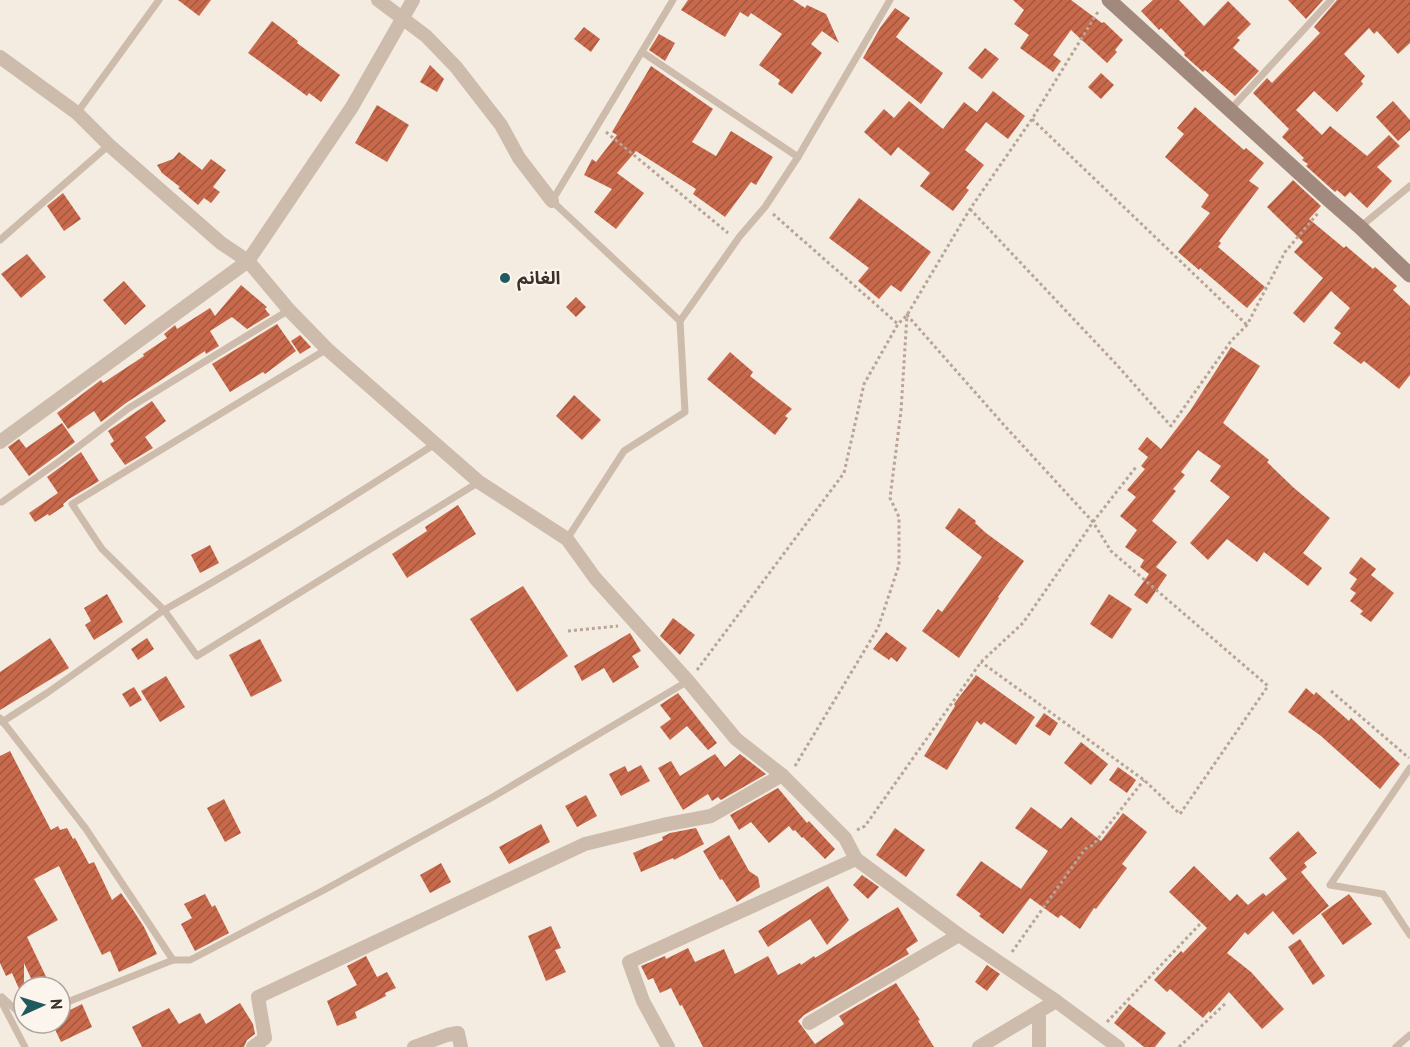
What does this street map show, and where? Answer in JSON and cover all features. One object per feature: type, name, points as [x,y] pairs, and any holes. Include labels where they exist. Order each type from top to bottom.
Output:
[{"type":"street","points":[[378,0],[426,36],[456,68],[501,125],[519,158],[552,201]]},
{"type":"street","points":[[0,442],[248,261],[352,107],[413,0]]},
{"type":"street","points":[[1104,5],[1230,110],[1410,275]]},
{"type":"street","points":[[0,57],[77,113],[109,145],[221,243],[248,261],[289,310],[327,350],[479,482],[567,539],[595,578],[688,681],[735,739],[785,777],[845,838],[856,859],[1002,966],[1056,1000],[1118,1047]]},
{"type":"street","points":[[253,1047],[265,1038],[258,997],[585,844],[711,816],[785,777]]},
{"type":"street","points":[[668,1047],[643,1001],[629,962],[856,859]]},
{"type":"street","points":[[809,1023],[959,935]]},
{"type":"street","points":[[980,1047],[1056,1000]]},
{"type":"street","points":[[1039,1011],[1039,1047]]},
{"type":"street","points":[[414,1047],[458,1033],[460,1047]]},
{"type":"lane","points":[[77,113],[159,0]]},
{"type":"lane","points":[[673,0],[552,201],[680,321]]},
{"type":"lane","points":[[567,539],[624,451],[685,412],[680,321],[740,236],[765,207],[798,157],[890,0]]},
{"type":"lane","points":[[1230,110],[1331,0]]},
{"type":"lane","points":[[642,52],[798,157]]},
{"type":"lane","points":[[0,240],[109,145]]},
{"type":"lane","points":[[1360,227],[1410,186]]},
{"type":"lane","points":[[2,502],[129,408],[289,310]]},
{"type":"lane","points":[[327,350],[72,504],[102,549],[164,610],[197,656],[479,482]]},
{"type":"lane","points":[[173,960],[86,829],[1,720],[47,693],[164,610],[274,546],[435,444]]},
{"type":"lane","points":[[72,1000],[173,960],[190,960],[324,890],[491,798],[688,681]]},
{"type":"lane","points":[[1410,768],[1330,885],[1383,894],[1410,935]]},
{"type":"lane","points":[[0,997],[12,1007]]},
{"type":"lane","points":[[0,997],[25,1047]]},
{"type":"lane","points":[[1396,1047],[1410,1035]]},
{"type":"path","points":[[688,681],[844,473],[864,384],[898,324],[907,315],[970,209],[1032,119],[1104,5]]},
{"type":"path","points":[[1032,119],[1247,326]]},
{"type":"path","points":[[598,125],[732,237],[740,236]]},
{"type":"path","points":[[970,209],[1171,426],[1231,341],[1247,326],[1284,252],[1329,200]]},
{"type":"path","points":[[765,207],[898,324]]},
{"type":"path","points":[[907,315],[1093,522],[1111,551],[1268,686],[1180,814],[1144,780],[981,662]]},
{"type":"path","points":[[785,777],[878,628],[899,565],[899,517],[890,498],[901,411],[907,315]]},
{"type":"path","points":[[845,838],[865,826],[981,662],[1023,623],[1093,522],[1136,467]]},
{"type":"path","points":[[568,631],[635,624]]},
{"type":"path","points":[[1331,691],[1410,759]]},
{"type":"path","points":[[1002,966],[1085,849],[1093,845],[1144,780]]},
{"type":"path","points":[[1097,1032],[1201,923]]},
{"type":"path","points":[[1179,1047],[1227,1002]]},
{"type":"building","points":[[178,0],[211,0],[199,16]]},
{"type":"building","points":[[688,0],[793,0],[805,8],[807,5],[826,14],[839,43],[822,31],[811,44],[822,53],[792,94],[778,84],[780,80],[759,65],[782,34],[751,13],[748,17],[740,12],[725,37],[681,10]]},
{"type":"building","points":[[1013,0],[1071,0],[1102,23],[1104,22],[1123,40],[1115,50],[1117,52],[1107,63],[1071,30],[1053,55],[1061,61],[1053,72],[1020,48],[1029,35],[1014,24],[1024,10]]},
{"type":"building","points":[[1153,0],[1179,0],[1204,26],[1228,1],[1251,24],[1237,38],[1240,40],[1233,48],[1259,71],[1235,96],[1184,55],[1185,53],[1161,28],[1159,30],[1141,11]]},
{"type":"building","points":[[1288,0],[1323,0],[1306,19]]},
{"type":"building","points":[[1337,0],[1410,0],[1410,43],[1398,54],[1377,31],[1374,34],[1369,28],[1344,54],[1365,76],[1361,81],[1363,84],[1337,112],[1314,91],[1296,110],[1322,135],[1330,126],[1367,156],[1389,135],[1400,146],[1377,167],[1392,181],[1367,208],[1350,192],[1345,197],[1337,190],[1335,192],[1306,166],[1308,164],[1302,160],[1304,158],[1282,137],[1289,129],[1253,93],[1267,78],[1272,83],[1320,33],[1314,27]]},
{"type":"building","points":[[895,8],[910,18],[896,37],[943,73],[921,104],[863,58],[880,28]]},
{"type":"building","points":[[272,21],[340,75],[321,102],[309,93],[307,96],[248,53]]},
{"type":"building","points":[[584,27],[600,39],[591,52],[574,39]]},
{"type":"building","points":[[659,34],[675,43],[665,61],[649,50]]},
{"type":"building","points":[[985,48],[999,59],[982,79],[968,68]]},
{"type":"building","points":[[430,65],[444,79],[437,92],[420,82]]},
{"type":"building","points":[[651,66],[713,109],[692,142],[716,156],[731,131],[773,157],[756,185],[751,182],[725,217],[693,194],[696,189],[636,151],[617,173],[644,193],[616,229],[594,212],[612,189],[584,175],[592,159],[596,162],[617,135],[612,132]]},
{"type":"building","points":[[1101,73],[1114,85],[1101,99],[1088,87]]},
{"type":"building","points":[[993,91],[1025,116],[1008,139],[986,122],[965,150],[984,165],[966,188],[969,190],[953,211],[920,186],[930,173],[898,147],[891,156],[864,132],[884,109],[894,118],[909,101],[943,129],[964,102],[977,112]]},
{"type":"building","points":[[1393,101],[1410,120],[1410,130],[1398,141],[1376,117]]},
{"type":"building","points":[[377,105],[409,125],[387,162],[355,143]]},
{"type":"building","points":[[1195,107],[1244,150],[1246,148],[1264,163],[1249,181],[1259,188],[1219,241],[1221,243],[1218,247],[1265,287],[1247,308],[1178,252],[1210,213],[1201,207],[1209,195],[1165,157],[1184,134],[1177,128]]},
{"type":"building","points":[[179,152],[202,170],[211,159],[226,170],[213,187],[220,192],[211,203],[204,198],[198,205],[162,173],[157,165],[173,159]]},
{"type":"building","points":[[1293,180],[1321,206],[1309,219],[1344,248],[1346,246],[1373,269],[1375,267],[1397,286],[1393,290],[1410,306],[1410,375],[1399,389],[1364,361],[1361,364],[1333,343],[1341,333],[1334,328],[1350,308],[1331,291],[1304,323],[1293,313],[1323,278],[1294,252],[1303,242],[1267,207]]},
{"type":"building","points":[[63,193],[81,219],[64,231],[47,206]]},
{"type":"building","points":[[859,198],[931,252],[901,292],[891,285],[879,299],[858,281],[869,268],[829,238]]},
{"type":"building","points":[[27,254],[46,277],[21,298],[1,274]]},
{"type":"building","points":[[124,281],[146,306],[125,325],[103,300]]},
{"type":"building","points":[[241,285],[267,307],[265,309],[270,315],[247,329],[232,317],[210,331],[219,346],[206,354],[205,351],[101,422],[94,411],[68,429],[57,413],[101,380],[103,383],[144,356],[143,354],[167,338],[164,334],[175,325],[177,329],[210,308],[215,316]]},
{"type":"building","points":[[576,297],[586,307],[576,317],[566,307]]},
{"type":"building","points":[[277,324],[296,351],[265,374],[263,372],[230,392],[212,364]]},
{"type":"building","points":[[300,335],[311,347],[300,354],[291,341]]},
{"type":"building","points":[[1231,347],[1260,366],[1223,423],[1269,460],[1267,462],[1294,488],[1330,518],[1303,553],[1322,568],[1308,586],[1264,552],[1257,562],[1227,539],[1208,560],[1190,543],[1230,497],[1210,481],[1221,466],[1198,450],[1181,472],[1185,475],[1173,489],[1176,491],[1152,521],[1177,542],[1156,567],[1167,575],[1147,604],[1134,595],[1149,574],[1140,567],[1144,560],[1125,547],[1137,530],[1120,516],[1136,497],[1127,490],[1145,469],[1141,466],[1148,457],[1138,449],[1147,437],[1161,449],[1190,411]]},
{"type":"building","points":[[730,352],[753,372],[750,376],[792,409],[785,416],[788,418],[775,435],[707,379]]},
{"type":"building","points":[[574,395],[601,420],[582,440],[556,416]]},
{"type":"building","points":[[152,401],[166,421],[145,437],[153,448],[125,465],[110,444],[114,441],[108,431]]},
{"type":"building","points":[[62,423],[75,442],[29,476],[8,447],[19,439],[26,448]]},
{"type":"building","points":[[81,452],[99,481],[69,499],[63,504],[64,506],[49,516],[48,514],[35,522],[29,513],[58,493],[47,477]]},
{"type":"building","points":[[458,505],[476,534],[407,578],[392,554],[427,531],[425,527]]},
{"type":"building","points":[[959,508],[976,521],[975,523],[986,533],[1024,561],[959,658],[922,631],[938,609],[942,612],[982,557],[945,528]]},
{"type":"building","points":[[210,545],[219,563],[200,573],[191,555]]},
{"type":"building","points":[[1361,557],[1376,569],[1371,575],[1394,593],[1371,622],[1360,614],[1363,611],[1350,601],[1356,593],[1350,589],[1357,579],[1349,573]]},
{"type":"building","points":[[523,586],[568,656],[517,692],[470,619]]},
{"type":"building","points":[[107,594],[123,622],[94,640],[85,625],[91,621],[84,608]]},
{"type":"building","points":[[1109,594],[1132,609],[1112,639],[1090,624]]},
{"type":"building","points":[[673,618],[695,635],[680,655],[660,636]]},
{"type":"building","points":[[886,632],[907,648],[897,662],[891,657],[889,660],[873,649]]},
{"type":"building","points":[[630,633],[641,651],[632,656],[639,667],[613,683],[604,668],[582,681],[574,666]]},
{"type":"building","points":[[50,638],[69,668],[0,710],[0,672]]},
{"type":"building","points":[[147,638],[154,649],[138,660],[131,649]]},
{"type":"building","points":[[260,639],[282,681],[251,697],[229,655]]},
{"type":"building","points":[[976,675],[1035,717],[1016,745],[984,722],[981,725],[977,721],[947,770],[924,756],[955,706],[954,704]]},
{"type":"building","points":[[166,676],[185,707],[160,722],[141,691]]},
{"type":"building","points":[[134,687],[142,700],[130,707],[122,694]]},
{"type":"building","points":[[1306,688],[1314,695],[1316,692],[1349,721],[1351,718],[1400,764],[1380,789],[1321,736],[1288,712]]},
{"type":"building","points":[[678,693],[717,743],[708,750],[687,726],[670,740],[660,727],[671,719],[660,705]]},
{"type":"building","points":[[1044,713],[1058,723],[1050,736],[1035,726]]},
{"type":"building","points":[[1081,742],[1108,764],[1091,785],[1064,763]]},
{"type":"building","points":[[10,751],[51,830],[58,826],[60,830],[67,828],[89,864],[94,862],[112,900],[121,893],[144,927],[157,954],[119,972],[110,951],[102,955],[59,866],[34,879],[58,920],[27,937],[45,975],[30,975],[24,963],[24,975],[13,975],[12,973],[6,976],[0,963],[0,756]]},
{"type":"building","points":[[715,754],[725,767],[740,754],[766,774],[721,800],[718,797],[712,801],[708,794],[683,810],[658,768],[671,761],[680,776]]},
{"type":"building","points":[[641,765],[650,781],[621,796],[609,774],[625,766],[628,772]]},
{"type":"building","points":[[1118,767],[1136,780],[1127,793],[1109,780]]},
{"type":"building","points":[[778,788],[807,823],[809,821],[835,849],[825,859],[789,826],[769,843],[751,822],[739,830],[730,815]]},
{"type":"building","points":[[586,795],[597,816],[577,827],[565,806]]},
{"type":"building","points":[[224,799],[241,833],[225,842],[207,808]]},
{"type":"building","points":[[1031,807],[1061,829],[1071,817],[1101,841],[1123,813],[1147,832],[1122,864],[1127,868],[1080,929],[1061,915],[1058,918],[1030,898],[1003,934],[956,895],[981,861],[1021,889],[1048,851],[1015,828]]},
{"type":"building","points":[[541,824],[550,842],[509,864],[499,847]]},
{"type":"building","points":[[696,828],[704,844],[674,860],[673,858],[641,872],[633,853],[663,840],[662,837],[670,833]]},
{"type":"building","points":[[895,828],[925,850],[906,877],[876,855]]},
{"type":"building","points":[[1298,831],[1317,853],[1304,863],[1307,867],[1301,872],[1329,906],[1293,935],[1273,911],[1248,935],[1245,932],[1227,953],[1251,972],[1284,1009],[1262,1029],[1229,992],[1203,1018],[1170,989],[1167,992],[1154,980],[1207,928],[1169,892],[1194,866],[1230,901],[1237,894],[1248,905],[1263,893],[1266,896],[1287,879],[1269,858]]},
{"type":"building","points":[[729,835],[749,871],[758,877],[760,887],[737,902],[722,879],[720,880],[703,851]]},
{"type":"building","points":[[441,863],[451,882],[430,893],[420,875]]},
{"type":"building","points":[[862,875],[879,887],[868,899],[853,885]]},
{"type":"building","points":[[828,886],[849,920],[827,945],[810,919],[768,947],[758,931]]},
{"type":"building","points":[[205,894],[212,907],[215,905],[229,933],[195,951],[181,924],[192,918],[184,904]]},
{"type":"building","points":[[1349,894],[1372,924],[1343,945],[1321,914]]},
{"type":"building","points":[[898,907],[918,941],[906,949],[909,954],[804,1015],[798,1021],[815,1044],[844,1024],[839,1016],[896,983],[934,1047],[703,1047],[671,988],[660,993],[653,978],[648,980],[641,966],[665,956],[666,959],[688,948],[695,962],[724,949],[735,974],[768,956],[778,975],[800,963],[801,965],[814,956],[815,958]]},
{"type":"building","points":[[551,926],[561,948],[555,950],[566,972],[546,981],[528,936]]},
{"type":"building","points":[[1300,939],[1325,976],[1313,985],[1288,947]]},
{"type":"building","points":[[366,956],[377,977],[387,972],[396,988],[385,993],[386,996],[355,1012],[357,1018],[337,1026],[327,1001],[357,985],[347,966]]},
{"type":"building","points":[[987,965],[1000,974],[987,991],[975,982]]},
{"type":"building","points":[[240,1003],[253,1024],[255,1034],[247,1040],[244,1047],[142,1047],[132,1027],[169,1008],[179,1024],[200,1013],[206,1024]]},
{"type":"building","points":[[82,1004],[92,1027],[61,1042],[58,1035],[72,1035],[72,1009]]},
{"type":"building","points":[[1129,1004],[1166,1033],[1155,1047],[1144,1047],[1114,1023]]},
{"type":"place","name":"الغانم","points":[[505,278]]}]
